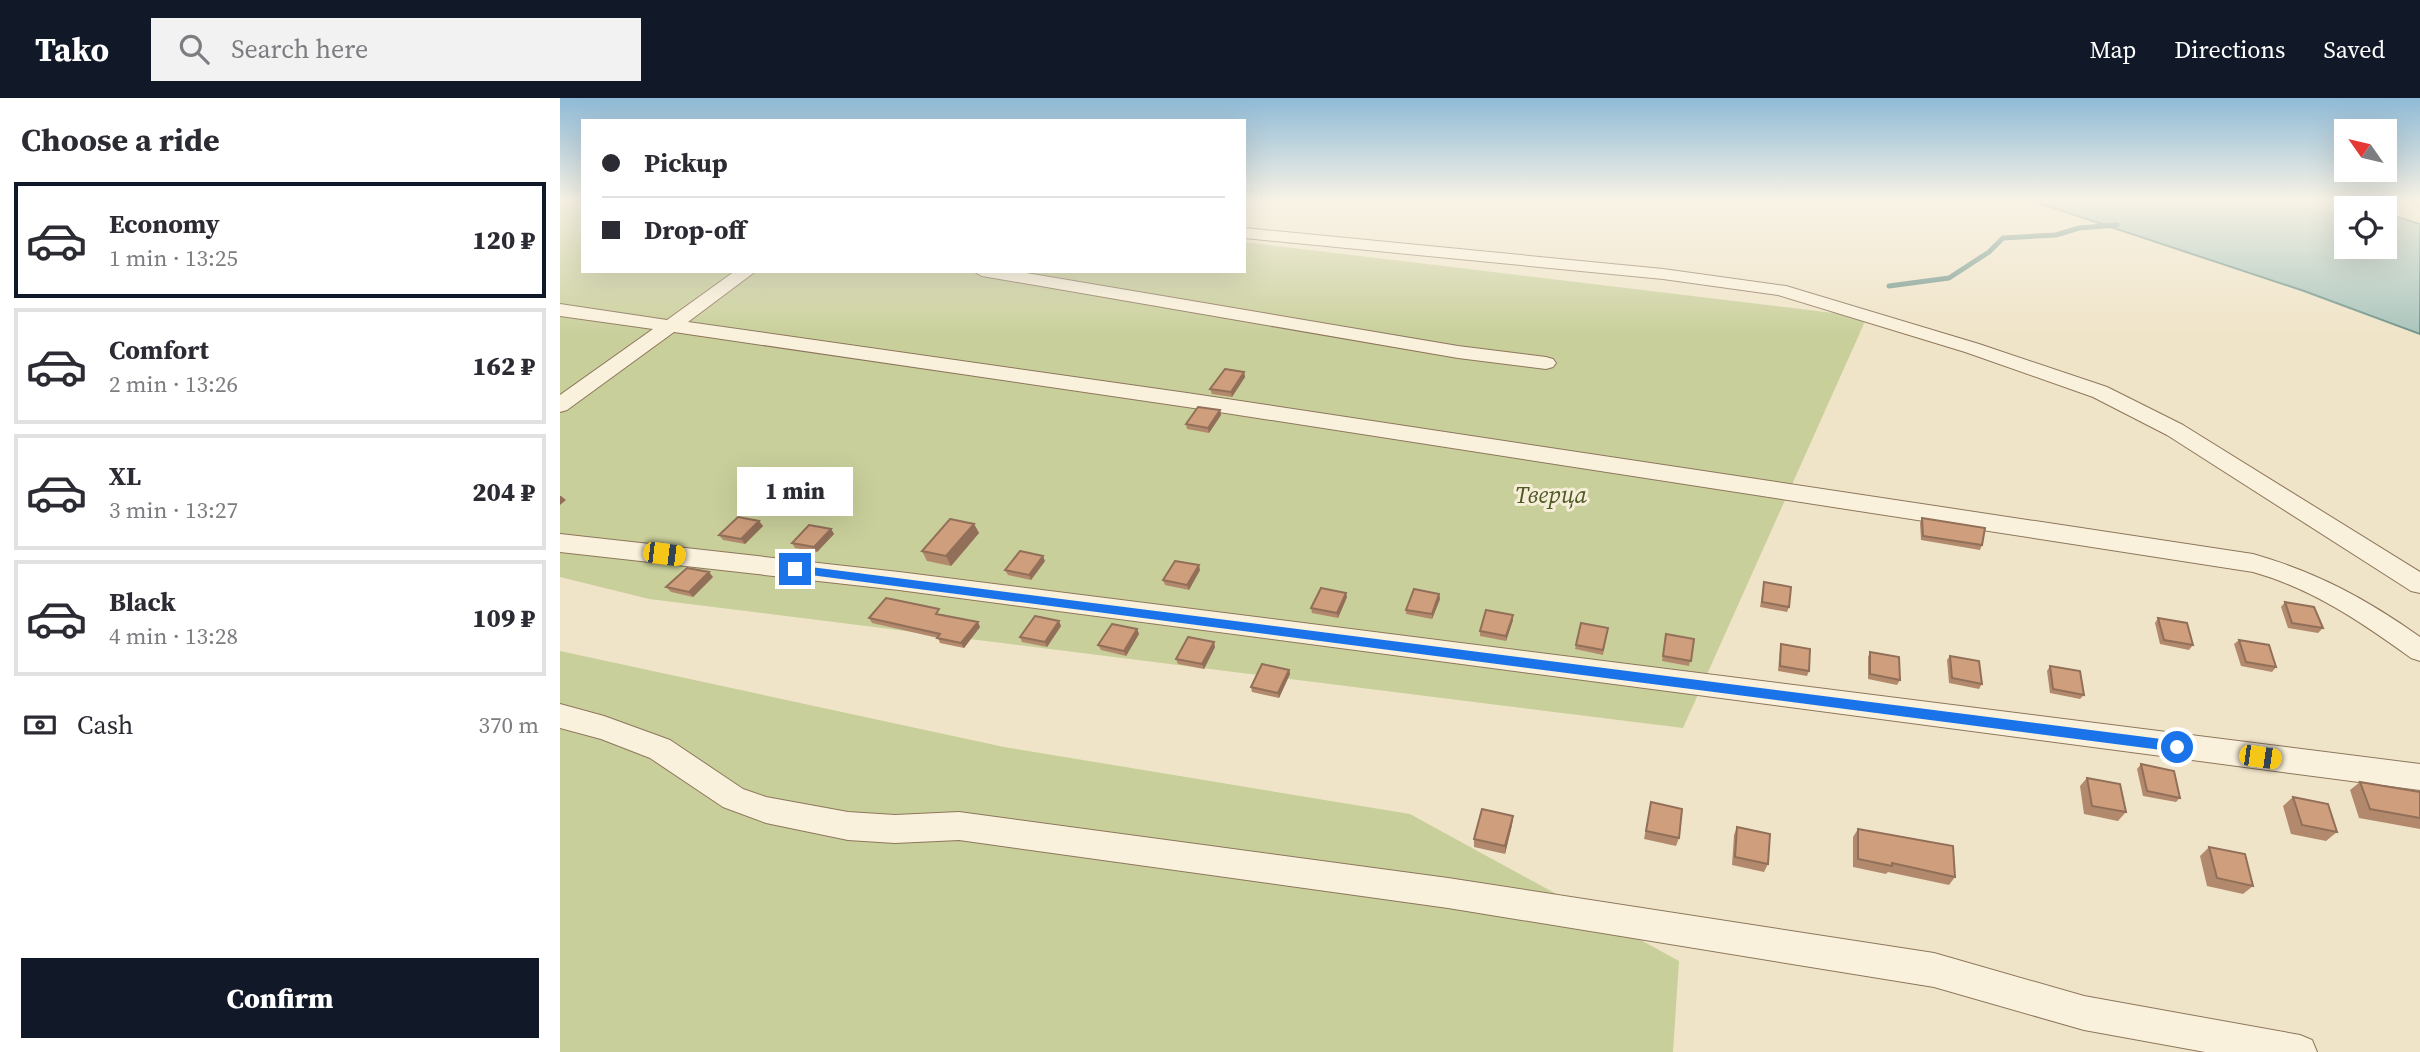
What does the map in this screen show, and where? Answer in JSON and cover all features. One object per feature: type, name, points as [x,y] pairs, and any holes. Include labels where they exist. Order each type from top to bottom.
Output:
[{"type":"street","points":[[1372,246],[1663,274],[1780,290],[1972,348],[2100,392],[2175,430],[2420,584]]},
{"type":"street","points":[[560,405],[744,273]]},
{"type":"street","points":[[994,273],[1458,352],[1546,363]]},
{"type":"street","points":[[560,310],[1188,400],[2253,563],[2296,575],[2328,588],[2420,651]]},
{"type":"street","points":[[560,543],[899,581],[2420,776]]},
{"type":"street","points":[[560,716],[604,728],[660,749],[733,798],[766,810],[848,826],[895,829],[960,826],[1448,893],[1934,970],[2084,1013],[2300,1052]]},
{"type":"green space","name":"Тверца","points":[[560,246],[581,246],[581,273],[1246,273],[1246,246],[1273,246],[1867,317],[1683,728],[649,599],[560,577]]},
{"type":"green space","points":[[560,651],[1004,747],[1410,814],[1679,961],[1673,1052],[560,1052]]},
{"type":"water","points":[[2167,246],[2334,246],[2334,259],[2397,259],[2397,246],[2420,246],[2420,334],[2304,291]]},
{"type":"building","points":[[1225,369],[1244,372],[1231,392],[1210,389]]},
{"type":"building","points":[[1198,407],[1220,410],[1208,428],[1186,424]]},
{"type":"building","points":[[738,517],[759,521],[741,539],[719,535]]},
{"type":"building","points":[[1922,518],[1985,528],[1982,545],[1923,536]]},
{"type":"building","points":[[950,519],[974,524],[946,556],[922,551]]},
{"type":"building","points":[[809,525],[831,529],[814,547],[792,543]]},
{"type":"building","points":[[1020,551],[1043,556],[1029,575],[1005,570]]},
{"type":"building","points":[[1175,561],[1199,565],[1187,585],[1163,580]]},
{"type":"building","points":[[687,568],[709,572],[689,592],[666,587]]},
{"type":"building","points":[[1764,582],[1791,587],[1789,607],[1762,602]]},
{"type":"building","points":[[1321,588],[1346,593],[1337,613],[1311,608]]},
{"type":"building","points":[[1414,589],[1439,594],[1432,614],[1406,610]]},
{"type":"building","points":[[886,598],[939,609],[936,614],[978,622],[961,643],[937,638],[940,634],[869,618]]},
{"type":"building","points":[[2285,602],[2314,607],[2323,628],[2292,623]]},
{"type":"building","points":[[1486,610],[1513,615],[1506,636],[1480,631]]},
{"type":"building","points":[[1035,616],[1059,621],[1045,642],[1020,637]]},
{"type":"building","points":[[2158,618],[2187,623],[2193,645],[2164,640]]},
{"type":"building","points":[[1581,623],[1608,628],[1603,650],[1576,645]]},
{"type":"building","points":[[1112,624],[1137,629],[1124,651],[1098,645]]},
{"type":"building","points":[[1666,634],[1694,639],[1691,661],[1663,656]]},
{"type":"building","points":[[1188,637],[1214,642],[1202,664],[1176,659]]},
{"type":"building","points":[[2239,640],[2269,645],[2276,667],[2246,662]]},
{"type":"building","points":[[1781,644],[1810,649],[1809,671],[1780,666]]},
{"type":"building","points":[[1870,652],[1899,657],[1900,680],[1870,674]]},
{"type":"building","points":[[1950,656],[1979,661],[1982,684],[1952,678]]},
{"type":"building","points":[[1262,664],[1289,670],[1278,693],[1251,687]]},
{"type":"building","points":[[2050,666],[2080,671],[2084,695],[2053,689]]},
{"type":"building","points":[[2141,764],[2174,771],[2180,798],[2147,791]]},
{"type":"building","points":[[2087,778],[2120,784],[2126,812],[2092,806]]},
{"type":"building","points":[[2360,782],[2420,792],[2420,818],[2370,809]]},
{"type":"building","points":[[2293,797],[2328,804],[2337,832],[2302,825]]},
{"type":"building","points":[[1651,802],[1682,809],[1679,838],[1646,831]]},
{"type":"building","points":[[1482,809],[1513,816],[1505,846],[1474,839]]},
{"type":"building","points":[[1737,827],[1770,834],[1768,864],[1735,857]]},
{"type":"building","points":[[1858,829],[1953,846],[1955,877],[1892,863],[1892,866],[1858,859]]},
{"type":"building","points":[[2209,847],[2245,854],[2253,886],[2217,878]]},
{"type":"waterway","points":[[1889,286],[1949,278],[1995,246]]},
{"type":"route","points":[[795,569],[2177,747]]}]
